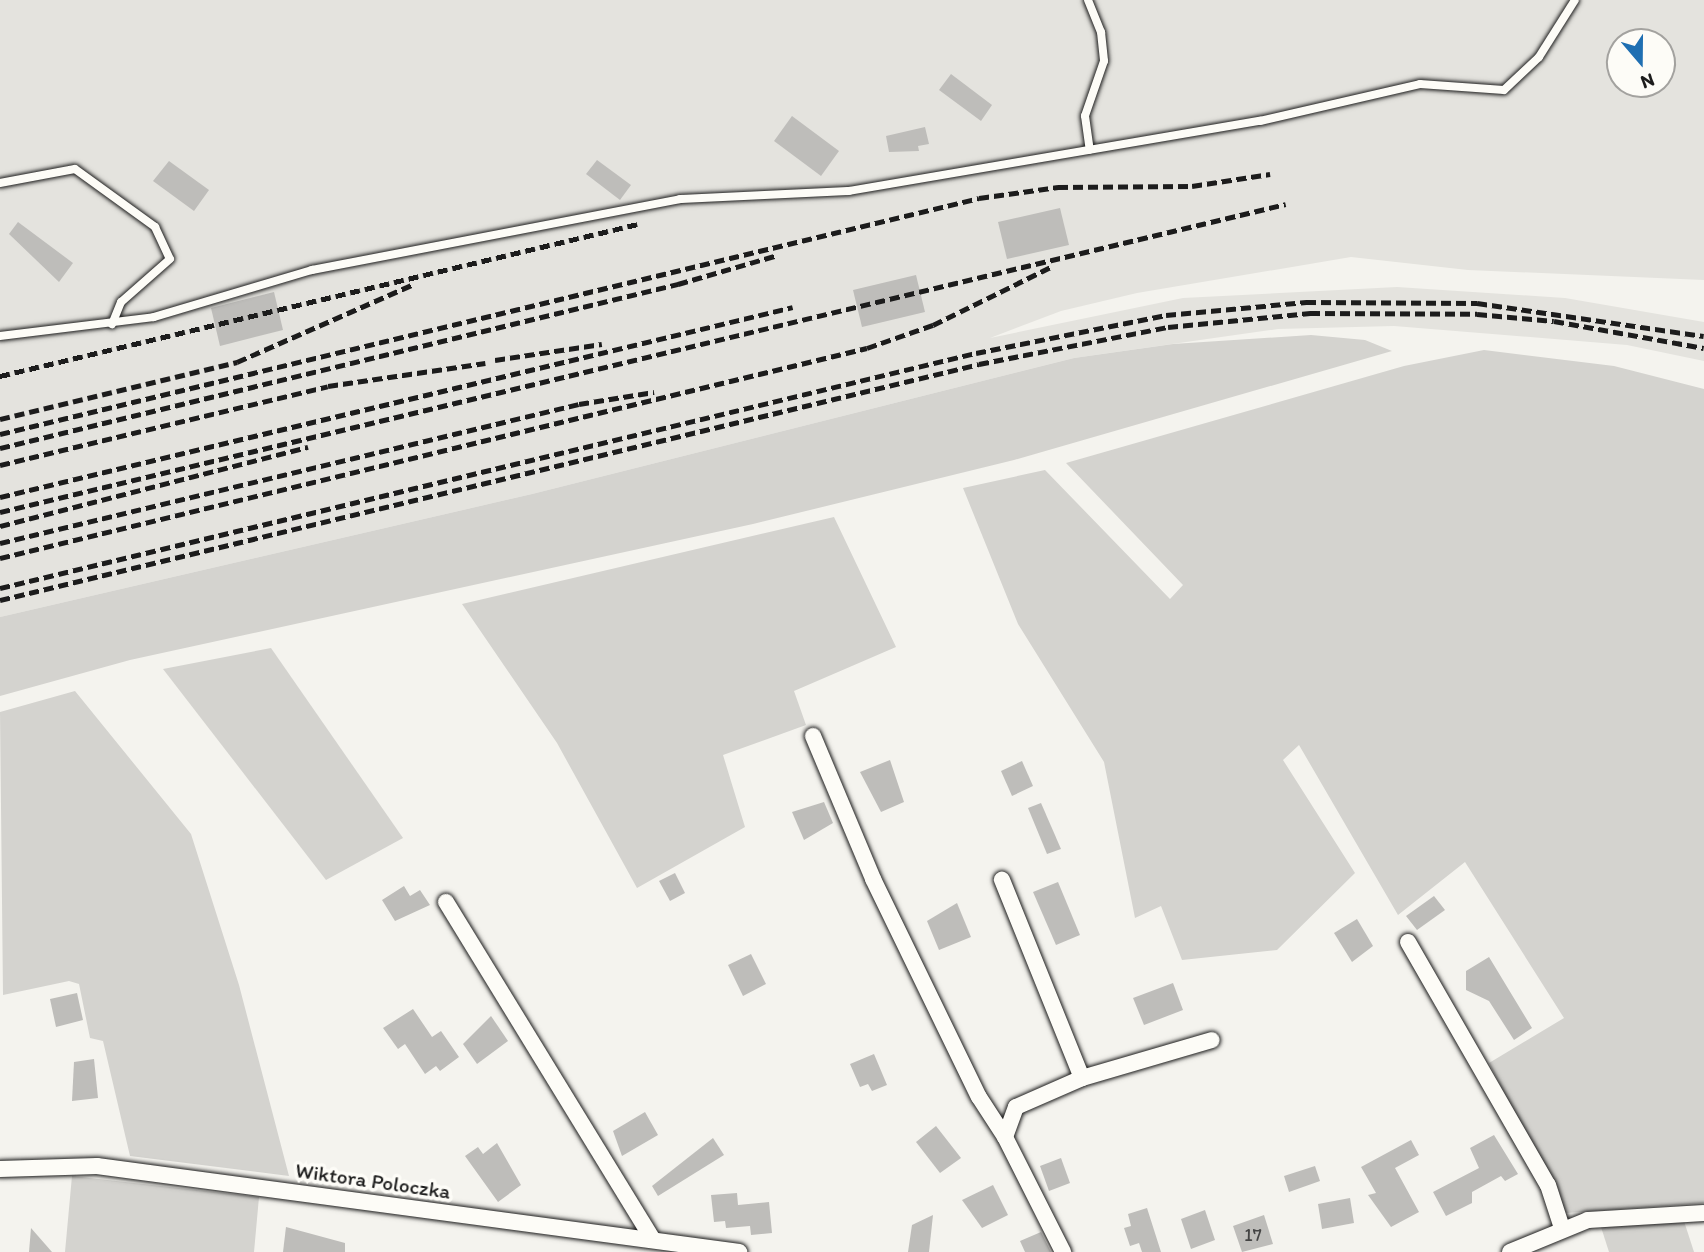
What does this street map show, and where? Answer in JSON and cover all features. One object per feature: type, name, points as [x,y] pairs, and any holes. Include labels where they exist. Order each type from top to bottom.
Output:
[{"type":"street","points":[[813,736],[873,879],[979,1097],[1005,1137],[1063,1252]]},
{"type":"street","points":[[1003,880],[1082,1077]]},
{"type":"street","points":[[446,902],[653,1240]]},
{"type":"street","points":[[1408,942],[1548,1185],[1562,1228]]},
{"type":"street","points":[[1005,1137],[1016,1107],[1082,1077],[1212,1040]]},
{"type":"street","name":"Wiktora Poloczka","points":[[0,1169],[58,1164],[110,1168],[653,1240],[696,1249],[739,1252]]},
{"type":"street","points":[[1510,1252],[1562,1228],[1610,1216],[1704,1213]]},
{"type":"lane","points":[[1088,0],[1104,53],[1086,117],[1090,150]]},
{"type":"lane","points":[[0,336],[112,324],[312,270],[641,205],[709,196],[821,195],[1260,121],[1420,84],[1504,90],[1539,57],[1575,0]]},
{"type":"lane","points":[[0,183],[75,169],[155,227],[170,259],[121,302],[112,324]]},
{"type":"shaded area","points":[[0,0],[1704,0],[1704,280],[1468,270],[1351,257],[1137,293],[1061,311],[990,338],[1183,298],[1397,287],[1565,298],[1704,322],[1704,361],[1627,345],[1394,326],[1278,329],[1074,358],[532,494],[0,617]]},
{"type":"shaded area","points":[[1311,335],[1365,340],[1392,351],[1014,460],[753,524],[130,660],[0,696],[0,617],[532,494],[1074,358],[1173,344]]},
{"type":"shaded area","points":[[1484,350],[1614,366],[1704,389],[1704,1203],[1566,1213],[1489,1063],[1564,1018],[1465,862],[1398,915],[1299,745],[1283,760],[1355,873],[1277,950],[1182,960],[1161,906],[1135,918],[1104,762],[1018,624],[963,488],[1045,470],[1170,599],[1183,585],[1066,463],[1404,366]]},
{"type":"shaded area","points":[[834,517],[896,647],[794,691],[806,725],[723,755],[745,827],[637,888],[557,743],[462,604]]},
{"type":"shaded area","points":[[271,648],[403,838],[326,880],[163,669]]},
{"type":"shaded area","points":[[75,691],[191,834],[239,985],[289,1176],[130,1156],[103,1041],[90,1038],[79,984],[69,981],[3,995],[0,712]]},
{"type":"shaded area","points":[[72,1176],[259,1197],[254,1252],[65,1252]]},
{"type":"shaded area","points":[[1683,1218],[1694,1252],[1609,1252],[1601,1227]]},
{"type":"building","points":[[951,74],[992,105],[981,121],[939,90]]},
{"type":"building","points":[[792,116],[839,151],[821,176],[774,141]]},
{"type":"building","points":[[925,127],[929,144],[918,146],[919,151],[889,152],[886,136]]},
{"type":"building","points":[[597,160],[631,185],[620,200],[586,174]]},
{"type":"building","points":[[169,161],[209,190],[194,211],[153,181]]},
{"type":"building","points":[[1060,208],[1069,245],[1007,259],[998,222]]},
{"type":"building","points":[[18,222],[73,263],[59,282],[9,234]]},
{"type":"building","points":[[916,275],[925,312],[862,327],[853,290]]},
{"type":"building","points":[[274,292],[283,330],[220,346],[211,308]]},
{"type":"building","points":[[890,760],[904,802],[881,812],[860,772]]},
{"type":"building","points":[[1022,761],[1033,786],[1012,796],[1001,771]]},
{"type":"building","points":[[824,802],[833,823],[804,840],[792,812]]},
{"type":"building","points":[[1041,803],[1061,849],[1047,854],[1028,808]]},
{"type":"building","points":[[675,873],[685,893],[670,901],[659,881]]},
{"type":"building","points":[[1058,882],[1080,935],[1056,945],[1033,892]]},
{"type":"building","points":[[404,886],[410,896],[420,890],[430,905],[395,921],[382,900]]},
{"type":"building","points":[[1434,896],[1445,910],[1417,930],[1406,916]]},
{"type":"building","points":[[957,903],[971,937],[939,950],[927,921]]},
{"type":"building","points":[[1357,919],[1373,946],[1352,962],[1334,933]]},
{"type":"building","points":[[751,954],[766,984],[743,996],[728,965]]},
{"type":"building","points":[[1489,957],[1532,1028],[1514,1040],[1489,1001],[1466,990],[1466,971]]},
{"type":"building","points":[[1173,983],[1183,1010],[1144,1025],[1133,998]]},
{"type":"building","points":[[77,993],[83,1020],[56,1027],[50,999]]},
{"type":"building","points":[[413,1009],[432,1037],[441,1031],[459,1057],[440,1071],[436,1066],[425,1074],[405,1044],[398,1049],[383,1028]]},
{"type":"building","points":[[491,1016],[508,1041],[477,1064],[463,1044]]},
{"type":"building","points":[[874,1054],[887,1085],[872,1091],[868,1084],[860,1087],[850,1064]]},
{"type":"building","points":[[94,1059],[98,1098],[72,1101],[74,1062]]},
{"type":"building","points":[[645,1112],[658,1135],[622,1156],[613,1131]]},
{"type":"building","points":[[936,1126],[961,1158],[940,1173],[916,1142]]},
{"type":"building","points":[[1494,1135],[1518,1174],[1505,1181],[1501,1176],[1472,1192],[1472,1203],[1446,1216],[1433,1192],[1479,1168],[1470,1148]]},
{"type":"building","points":[[713,1138],[724,1155],[658,1196],[652,1186]]},
{"type":"building","points":[[1411,1140],[1419,1155],[1395,1168],[1419,1212],[1391,1227],[1368,1195],[1376,1193],[1361,1167]]},
{"type":"building","points":[[497,1143],[521,1185],[498,1202],[465,1156],[478,1147],[483,1154]]},
{"type":"building","points":[[1061,1158],[1070,1183],[1049,1191],[1040,1166]]},
{"type":"building","points":[[1315,1166],[1320,1181],[1289,1192],[1284,1176]]},
{"type":"building","points":[[993,1185],[1008,1215],[982,1228],[962,1200]]},
{"type":"building","points":[[737,1193],[738,1205],[769,1202],[772,1233],[751,1235],[750,1226],[726,1228],[725,1221],[714,1222],[711,1195]]},
{"type":"building","points":[[1350,1198],[1354,1223],[1322,1229],[1318,1204]]},
{"type":"building","points":[[1147,1208],[1161,1252],[1142,1252],[1139,1243],[1130,1246],[1124,1228],[1131,1226],[1128,1214]]},
{"type":"building","points":[[1205,1210],[1215,1240],[1191,1249],[1181,1219]]},
{"type":"building","points":[[933,1215],[929,1252],[908,1252],[912,1225]]},
{"type":"building","points":[[1264,1215],[1273,1244],[1242,1252],[1233,1226]]},
{"type":"building","points":[[286,1227],[345,1243],[345,1252],[283,1252]]},
{"type":"building","points":[[31,1228],[52,1252],[29,1252]]},
{"type":"building","points":[[1041,1232],[1051,1252],[1025,1252],[1020,1241]]},
{"type":"railway","points":[[0,434],[979,198],[1058,187],[1192,186],[1270,174]]},
{"type":"railway","points":[[0,512],[1286,204]]},
{"type":"railway","points":[[0,376],[642,223]]},
{"type":"railway","points":[[0,448],[678,284],[778,255]]},
{"type":"railway","points":[[0,558],[867,348],[933,325],[1053,266]]},
{"type":"railway","points":[[0,419],[237,362],[414,284]]},
{"type":"railway","points":[[0,588],[976,353],[1166,315],[1306,302],[1477,303],[1704,336]]},
{"type":"railway","points":[[0,497],[793,307]]},
{"type":"railway","points":[[0,600],[979,364],[1168,327],[1310,313],[1477,314],[1554,321],[1704,348]]},
{"type":"railway","points":[[495,360],[602,344]]},
{"type":"railway","points":[[0,465],[328,386],[485,363]]},
{"type":"railway","points":[[0,543],[579,404],[654,392]]},
{"type":"railway","points":[[0,526],[308,447]]}]
